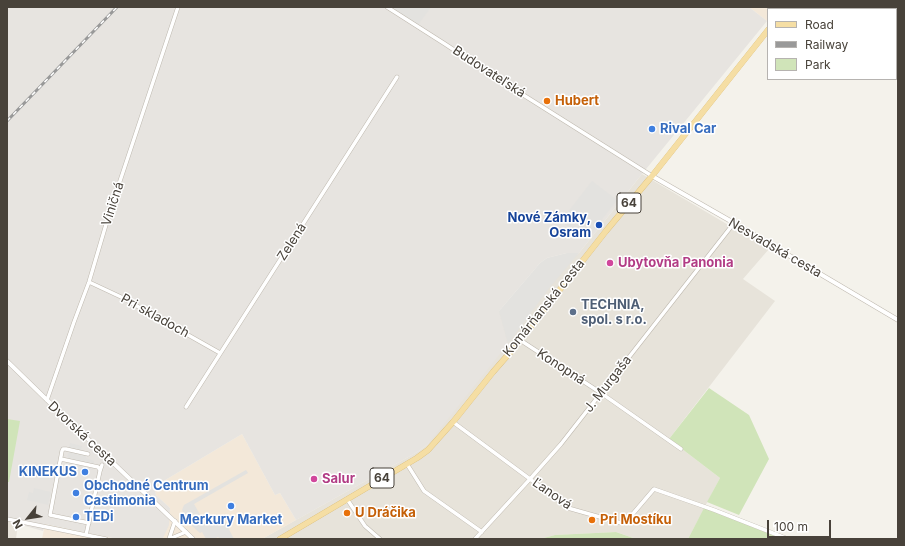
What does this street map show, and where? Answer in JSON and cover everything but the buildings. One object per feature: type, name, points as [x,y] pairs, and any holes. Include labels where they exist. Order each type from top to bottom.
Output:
[{"type":"main road","name":"Komárňanská cesta","points":[[280,539],[428,450],[453,422],[520,340],[767,31]]},
{"type":"street","name":"Viničná","points":[[47,400],[89,282],[110,211],[178,7]]},
{"type":"street","name":"Budovateľská","points":[[387,7],[652,176]]},
{"type":"street","name":"Zelená","points":[[186,407],[397,77]]},
{"type":"street","name":"Nesvadská cesta","points":[[652,176],[898,320]]},
{"type":"street","name":"J. Murgaša","points":[[475,539],[561,444],[734,223]]},
{"type":"street","name":"Pri skladoch","points":[[89,282],[121,297],[220,353]]},
{"type":"street","name":"Konopná","points":[[520,340],[601,393],[682,449]]},
{"type":"street","name":"Dvorská cesta","points":[[7,361],[193,539]]},
{"type":"street","name":"Ľanová","points":[[453,422],[568,508],[621,523],[626,521],[631,516],[654,489],[714,510],[788,539]]},
{"type":"street","points":[[88,454],[63,449],[50,515],[89,524]]},
{"type":"street","points":[[86,535],[100,466],[108,458]]},
{"type":"street","points":[[61,459],[100,466]]},
{"type":"street","points":[[407,463],[424,490],[482,532]]},
{"type":"street","points":[[347,499],[364,526],[380,539]]},
{"type":"street","points":[[7,519],[106,539]]},
{"type":"street","points":[[169,539],[175,521]]},
{"type":"street","points":[[169,539],[186,532]]},
{"type":"shaded area","points":[[7,7],[749,7],[767,21],[579,253],[567,253],[547,258],[540,263],[499,311],[508,344],[428,444],[419,451],[296,520],[280,493],[275,495],[242,434],[157,485],[155,491],[156,495],[170,508],[169,525],[162,539],[117,539],[45,524],[43,531],[7,521]]},
{"type":"shaded area","points":[[396,7],[431,7],[418,25],[395,9]]},
{"type":"shaded area","points":[[749,7],[778,7],[767,8],[767,21]]},
{"type":"shaded area","points":[[642,174],[769,249],[743,279],[775,301],[669,439],[720,478],[688,539],[636,539],[616,532],[555,535],[540,539],[262,539],[419,451],[428,444],[499,311],[579,253]]},
{"type":"shaded area","points":[[592,181],[617,200],[586,240],[561,221]]},
{"type":"shaded area","points":[[567,253],[579,253],[550,287],[508,344],[499,311],[540,263],[547,258]]},
{"type":"shaded area","points":[[242,434],[275,495],[280,493],[296,520],[262,539],[162,539],[170,508],[156,495],[155,491],[157,485]]},
{"type":"shaded area","points":[[70,443],[82,446],[81,452],[86,453],[86,458],[94,461],[93,470],[66,464]]},
{"type":"shaded area","points":[[246,470],[248,473],[194,504],[206,525],[222,516],[234,539],[220,539],[218,537],[214,539],[206,539],[202,532],[200,533],[190,524],[182,510],[184,505]]},
{"type":"shaded area","points":[[34,488],[51,492],[48,505],[27,500],[29,492],[33,493]]},
{"type":"shaded area","points":[[7,521],[18,523],[16,539],[7,539]]},
{"type":"shaded area","points":[[45,524],[117,539],[42,539]]},
{"type":"green space","points":[[709,388],[749,415],[769,459],[739,515],[707,502],[720,478],[669,439]]},
{"type":"green space","points":[[7,419],[20,421],[9,482],[7,482]]},
{"type":"green space","points":[[704,508],[783,539],[688,539]]},
{"type":"green space","points":[[616,532],[636,539],[540,539],[555,535]]},
{"type":"railway","points":[[7,121],[117,7]]},
{"type":"place","name":"Hubert","points":[[547,101]]},
{"type":"place","name":"Rival Car","points":[[652,129]]},
{"type":"place","name":"Nové Zámky, Osram","points":[[599,225]]},
{"type":"place","name":"Ubytovňa Panonia","points":[[610,263]]},
{"type":"place","name":"TECHNIA, spol. s r.o.","points":[[573,312]]},
{"type":"place","name":"KINEKUS","points":[[85,472]]},
{"type":"place","name":"Salur","points":[[314,479]]},
{"type":"place","name":"Obchodné Centrum Castimonia","points":[[76,493]]},
{"type":"place","name":"Merkury Market","points":[[231,506]]},
{"type":"place","name":"U Dráčika","points":[[347,513]]},
{"type":"place","name":"TEDi","points":[[76,517]]},
{"type":"place","name":"Pri Mostíku","points":[[592,520]]}]
